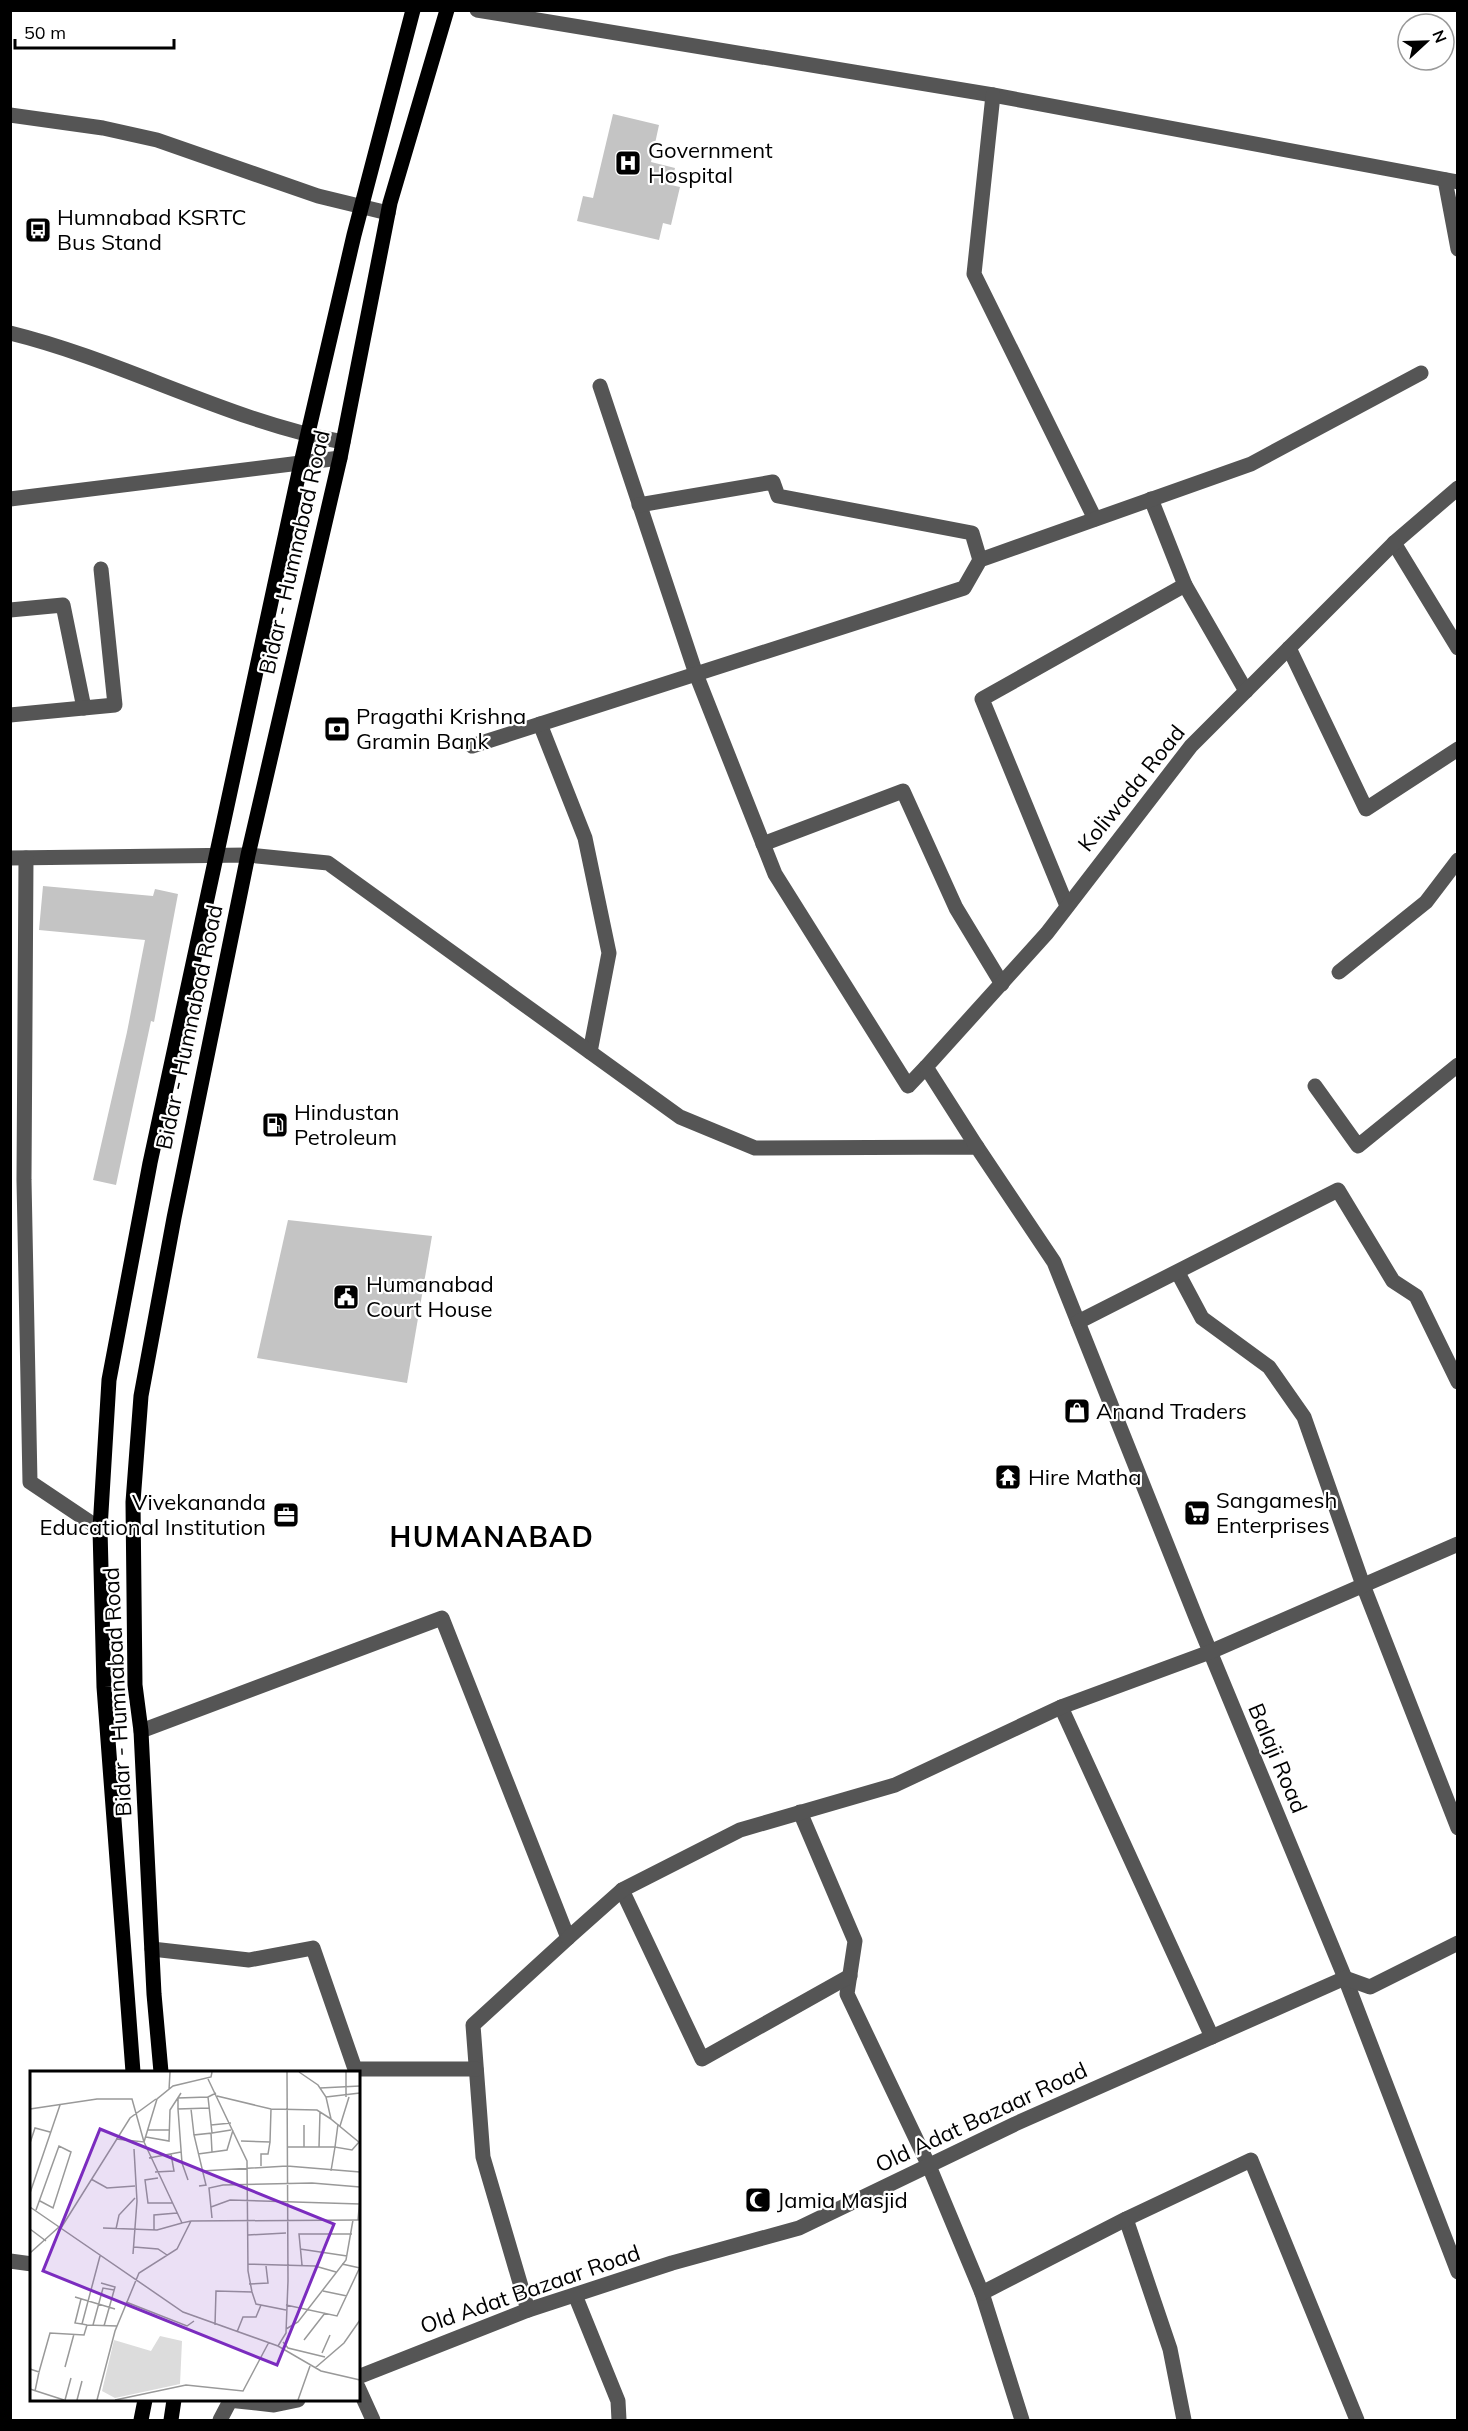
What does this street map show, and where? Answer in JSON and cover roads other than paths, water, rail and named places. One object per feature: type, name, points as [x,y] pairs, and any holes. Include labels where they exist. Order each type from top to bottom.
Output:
[{"type":"main road","name":"Bidar - Humnabad Road","points":[[133,2071],[105,1698],[100,1529],[109,1380],[150,1163],[214,856],[307,435],[362,206],[413,10]]},
{"type":"main road","name":"Bidar - Humnabad Road","points":[[161,2071],[141,1731],[135,1685],[133,1502],[141,1396],[176,1206],[248,855],[340,458],[388,213],[447,10]]},
{"type":"main road","points":[[141,2421],[145,2401]]},
{"type":"main road","points":[[171,2421],[174,2401]]},
{"type":"street","points":[[477,10],[993,95],[1451,181],[1458,249]]},
{"type":"street","points":[[993,95],[974,274],[1095,519]]},
{"type":"street","points":[[10,115],[103,128],[157,140],[318,196],[388,213]]},
{"type":"street","points":[[10,333],[116,366],[213,405],[307,435],[343,442]]},
{"type":"street","points":[[472,746],[964,588],[980,560],[1251,464],[1421,373]]},
{"type":"street","points":[[600,386],[696,674],[763,844],[903,791],[956,908],[1002,984]]},
{"type":"street","points":[[10,499],[340,458]]},
{"type":"street","points":[[639,505],[773,483],[778,496],[972,533],[980,560]]},
{"type":"street","name":"Koliwada Road","points":[[763,844],[775,874],[908,1086],[1002,984],[1067,906],[1191,746],[1394,543],[1458,488]]},
{"type":"street","points":[[1151,499],[1185,585],[1246,691]]},
{"type":"street","points":[[1394,543],[1458,648]]},
{"type":"street","points":[[10,715],[115,705],[101,569]]},
{"type":"street","points":[[1067,906],[982,699],[1185,585]]},
{"type":"street","points":[[10,610],[63,605],[84,708]]},
{"type":"street","points":[[1288,648],[1366,809],[1458,749]]},
{"type":"street","points":[[540,724],[585,838],[609,953],[590,1052]]},
{"type":"street","points":[[100,1529],[30,1482],[18,858],[248,855],[328,863],[680,1117],[755,1148],[977,1147]]},
{"type":"street","points":[[1339,972],[1426,902],[1458,860]]},
{"type":"street","points":[[1315,1086],[1358,1146],[1458,1065]]},
{"type":"street","points":[[926,1067],[977,1147]]},
{"type":"street","name":"Balaji Road","points":[[977,1147],[1054,1263],[1210,1652],[1345,1978],[1458,2272]]},
{"type":"street","points":[[1078,1322],[1338,1190],[1393,1281],[1416,1296],[1458,1382]]},
{"type":"street","points":[[1178,1273],[1202,1318],[1269,1367],[1304,1417],[1363,1586],[1458,1828]]},
{"type":"street","points":[[528,2310],[483,2157],[473,2025],[622,1890],[740,1830],[895,1785],[1061,1707],[1210,1652],[1458,1544]]},
{"type":"street","points":[[141,1731],[442,1618],[568,1938]]},
{"type":"street","points":[[1061,1707],[1212,2037]]},
{"type":"street","points":[[800,1812],[855,1941],[847,1994],[929,2166],[982,2293],[1022,2421]]},
{"type":"street","points":[[622,1890],[702,2059],[850,1976]]},
{"type":"street","points":[[1345,1978],[1370,1987],[1458,1943]]},
{"type":"street","points":[[152,1949],[249,1960],[313,1948],[355,2069],[476,2069]]},
{"type":"street","name":"Old Adat Bazaar Road","points":[[360,2376],[528,2310],[672,2263],[800,2228],[1025,2119],[1345,1978]]},
{"type":"street","points":[[982,2293],[1126,2219],[1251,2160],[1357,2421]]},
{"type":"street","points":[[1126,2219],[1170,2349],[1184,2421]]},
{"type":"street","points":[[10,2261],[30,2264]]},
{"type":"street","points":[[575,2295],[618,2402],[619,2421]]},
{"type":"street","points":[[360,2392],[373,2421]]},
{"type":"street","points":[[220,2421],[229,2401]]},
{"type":"street","points":[[238,2401],[274,2405],[293,2401]]},
{"type":"place","name":"Government Hospital","points":[[628,163]]},
{"type":"place","name":"Humnabad KSRTC Bus Stand","points":[[38,230]]},
{"type":"place","name":"Pragathi Krishna Gramin Bank","points":[[337,729]]},
{"type":"place","name":"Hindustan Petroleum","points":[[275,1125]]},
{"type":"place","name":"Humanabad Court House","points":[[346,1297]]},
{"type":"place","name":"Anand Traders","points":[[1077,1411]]},
{"type":"place","name":"Hire Matha","points":[[1008,1477]]},
{"type":"place","name":"Sangamesh Enterprises","points":[[1197,1513]]},
{"type":"place","name":"Vivekananda Educational Institution","points":[[286,1515]]},
{"type":"place","name":"Jamia Masjid","points":[[758,2200]]},
{"type":"district","name":"HUMANABAD","points":[[492,1536]]}]
